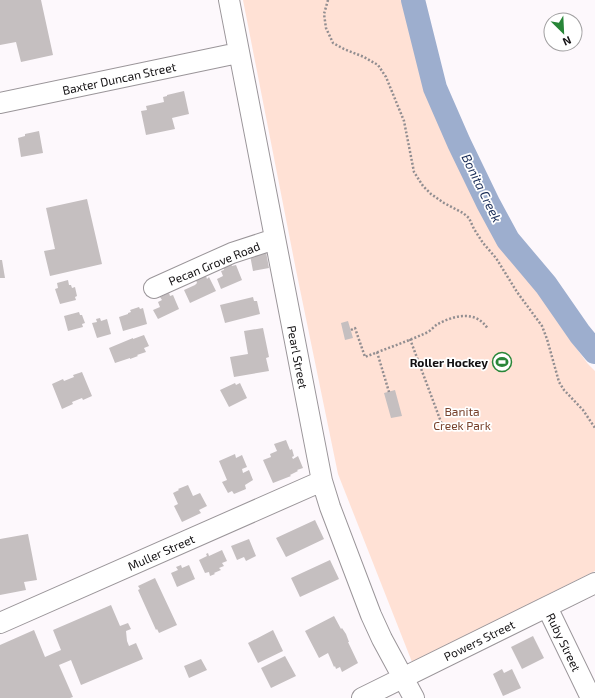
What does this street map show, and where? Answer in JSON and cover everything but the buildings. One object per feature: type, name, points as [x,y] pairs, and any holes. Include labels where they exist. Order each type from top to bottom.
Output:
[{"type":"street","name":"Pearl Street","points":[[229,0],[238,53],[322,481],[330,507],[371,615],[382,639],[404,677],[414,698]]},
{"type":"street","name":"Baxter Duncan Street","points":[[0,103],[238,53]]},
{"type":"street","name":"Pecan Grove Road","points":[[154,288],[232,253],[275,239]]},
{"type":"street","name":"Muller Street","points":[[0,623],[322,481]]},
{"type":"street","name":"Powers Street","points":[[362,698],[595,583]]},
{"type":"street","name":"Ruby Street","points":[[547,607],[592,698]]},
{"type":"path","points":[[328,0],[324,14],[326,28],[333,43],[378,65],[386,77],[404,121],[414,172],[423,186],[431,194],[444,203],[463,212],[469,218],[483,243],[496,258],[517,292],[542,326],[559,382],[564,390],[583,410],[595,428]]},
{"type":"path","points":[[351,330],[355,328],[365,357],[428,332],[437,324],[463,315],[475,318],[488,329]]},
{"type":"path","points":[[410,339],[444,430]]},
{"type":"path","points":[[377,352],[389,392]]},
{"type":"green space","name":"Banita Creek Park","points":[[243,0],[408,0],[429,91],[475,185],[507,245],[541,287],[563,330],[588,364],[595,371],[595,571],[412,662],[338,474]]},
{"type":"waterway","name":"Bonita Creek","points":[[413,0],[435,88],[459,143],[488,203],[508,240],[546,285],[580,334],[595,352]]},
{"type":"place","name":"Roller Hockey","points":[[502,362]]}]
